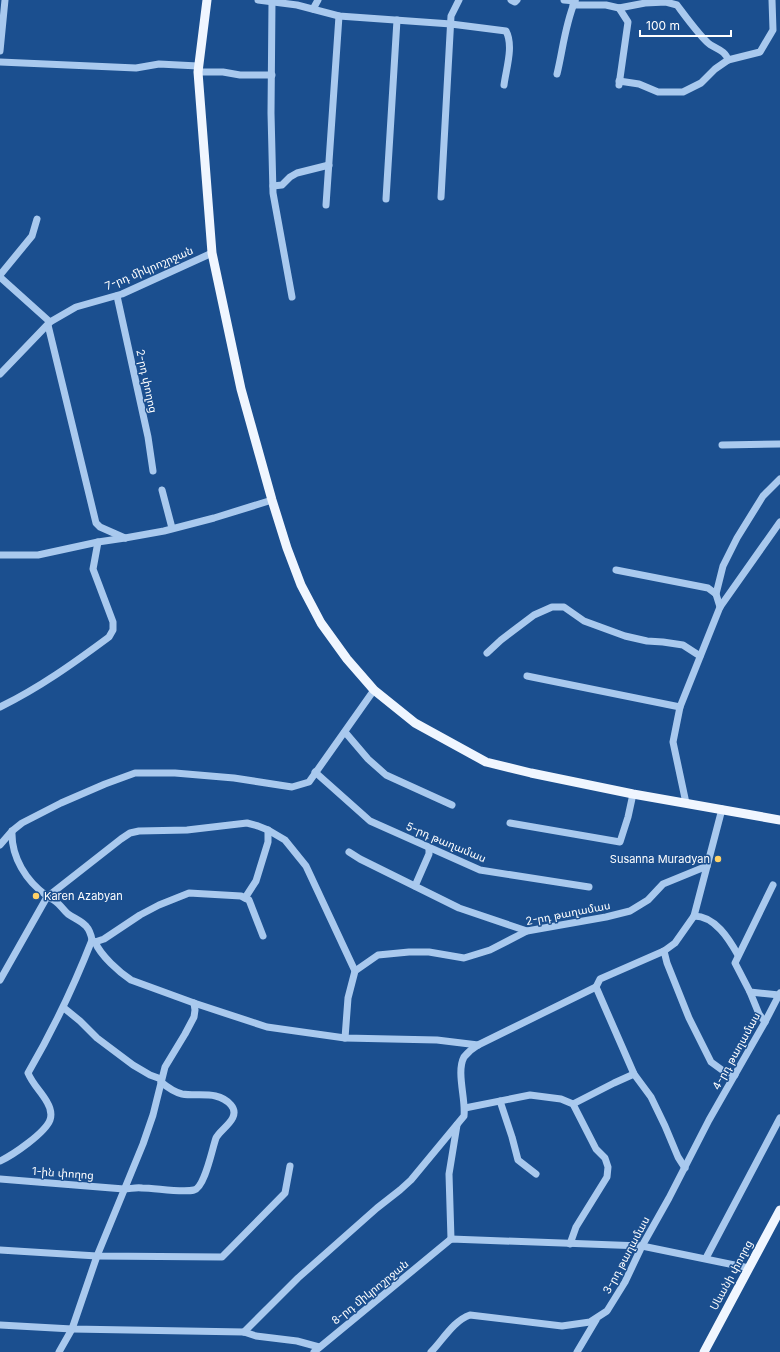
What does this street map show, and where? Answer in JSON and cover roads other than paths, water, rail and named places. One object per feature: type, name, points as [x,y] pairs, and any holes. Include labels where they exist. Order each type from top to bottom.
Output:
[{"type":"main road","points":[[207,0],[198,69],[212,253],[241,389],[272,500],[287,548],[301,585],[321,623],[347,659],[374,690],[415,722],[486,762],[538,775],[632,794],[780,820]]},
{"type":"main road","name":"Սևանի փողոց","points":[[704,1352],[780,1210]]},
{"type":"street","points":[[0,51],[5,0]]},
{"type":"street","points":[[258,0],[297,5],[339,16],[451,24],[506,31],[509,37],[509,48],[504,85]]},
{"type":"street","points":[[313,9],[318,0]]},
{"type":"street","points":[[441,197],[451,16],[459,0]]},
{"type":"street","points":[[511,0],[515,2],[517,0]]},
{"type":"street","points":[[564,0],[619,8],[645,3],[673,1],[708,43],[724,52],[728,60]]},
{"type":"street","points":[[619,8],[628,22],[619,83],[639,84],[658,92],[683,92],[701,83],[715,69],[728,60],[760,52],[773,30],[772,0]]},
{"type":"street","points":[[272,2],[273,186],[292,297]]},
{"type":"street","points":[[557,74],[568,18],[575,2]]},
{"type":"street","points":[[326,204],[339,16]]},
{"type":"street","points":[[386,199],[397,20]]},
{"type":"street","points":[[0,62],[136,68],[159,64],[240,75],[272,76]]},
{"type":"street","points":[[273,186],[282,185],[296,173],[329,165]]},
{"type":"street","points":[[38,219],[32,236],[0,276],[49,324],[96,523],[100,527],[125,538]]},
{"type":"street","name":"7-րդ միկրոշրջան","points":[[0,374],[49,324],[76,308],[117,296],[212,253]]},
{"type":"street","name":"2-րդ փողոց","points":[[117,296],[148,437],[153,472]]},
{"type":"street","points":[[722,445],[780,444]]},
{"type":"street","points":[[720,607],[716,594],[723,566],[736,538],[763,496],[780,479]]},
{"type":"street","points":[[162,490],[172,528]]},
{"type":"street","points":[[0,555],[38,555],[98,542],[125,538],[214,518],[272,500]]},
{"type":"street","points":[[686,803],[673,742],[680,707],[720,607],[780,522]]},
{"type":"street","points":[[0,707],[21,697],[58,675],[109,637],[113,630],[113,622],[93,569],[98,542]]},
{"type":"street","points":[[616,570],[708,588],[716,594]]},
{"type":"street","points":[[487,653],[501,640],[534,615],[552,607],[564,608],[584,621],[625,636],[647,641],[683,645],[700,656]]},
{"type":"street","points":[[527,676],[680,707]]},
{"type":"street","points":[[0,845],[12,831],[22,823],[105,784],[135,773],[175,773],[234,778],[292,787],[309,782],[374,690]]},
{"type":"street","points":[[345,732],[368,759],[386,774],[452,805]]},
{"type":"street","name":"5-րդ թաղամաս","points":[[315,772],[370,821],[480,870],[589,887]]},
{"type":"street","points":[[510,823],[620,842],[628,817],[632,794]]},
{"type":"street","points":[[244,1332],[304,1273],[411,1180],[457,1125],[464,1116],[465,1108],[461,1073],[463,1058],[469,1051],[478,1045],[596,987],[600,979],[664,952],[675,943],[694,916],[722,809]]},
{"type":"street","points":[[0,980],[47,897],[130,833],[139,831],[188,830],[247,824],[268,830],[285,840],[306,866],[355,971],[348,998],[345,1038]]},
{"type":"street","points":[[245,898],[256,881],[268,842],[268,830]]},
{"type":"street","points":[[12,831],[13,849],[21,868],[47,897],[55,901],[68,914],[86,925],[102,954],[126,977],[194,1003],[266,1027],[345,1038],[438,1040],[478,1045]]},
{"type":"street","points":[[415,886],[429,854],[429,847]]},
{"type":"street","points":[[349,852],[360,859],[459,908],[527,931]]},
{"type":"street","name":"2-րդ թաղամաս","points":[[355,971],[378,956],[409,952],[429,952],[464,958],[490,950],[527,931],[606,917],[630,911],[648,900],[663,884],[707,866]]},
{"type":"street","points":[[765,1022],[759,1014],[750,992],[735,963],[773,885]]},
{"type":"street","points":[[94,941],[104,939],[140,915],[159,905],[189,893],[241,896],[249,900],[263,936]]},
{"type":"street","points":[[694,916],[700,916],[707,919],[721,930],[732,943],[738,956]]},
{"type":"street","points":[[0,1161],[29,1142],[42,1131],[50,1120],[50,1109],[47,1101],[31,1082],[28,1073],[64,1008],[94,941]]},
{"type":"street","points":[[664,952],[689,1018],[711,1062],[722,1070],[735,1075]]},
{"type":"street","points":[[596,987],[634,1074],[651,1097],[678,1157],[685,1168]]},
{"type":"street","points":[[750,992],[779,994]]},
{"type":"street","name":"4-րդ թաղամաս","points":[[710,1120],[779,994]]},
{"type":"street","points":[[59,1352],[72,1329],[98,1256],[134,1167],[153,1115],[165,1067],[186,1034],[194,1017],[194,1003]]},
{"type":"street","points":[[64,1008],[97,1038],[148,1074],[161,1080]]},
{"type":"street","points":[[573,1104],[634,1074]]},
{"type":"street","name":"1-ին փողոց","points":[[0,1180],[124,1189],[140,1187],[188,1190],[196,1189],[203,1180],[218,1136],[227,1127],[232,1117],[233,1110],[231,1105],[217,1096],[182,1094],[166,1086],[161,1080]]},
{"type":"street","points":[[465,1108],[530,1095],[561,1099],[573,1104],[596,1149],[605,1158],[608,1167],[607,1177],[576,1227],[570,1244]]},
{"type":"street","points":[[500,1101],[518,1160],[536,1174]]},
{"type":"street","points":[[706,1258],[780,1118]]},
{"type":"street","name":"3-րդ թաղամաս","points":[[431,1352],[457,1323],[464,1317],[470,1315],[562,1326],[585,1324],[596,1319],[607,1311],[625,1282],[642,1246],[670,1198],[710,1120]]},
{"type":"street","points":[[457,1125],[449,1174],[451,1239],[642,1246],[749,1268]]},
{"type":"street","points":[[0,1250],[98,1256],[222,1257],[285,1192],[290,1166]]},
{"type":"street","name":"8-րդ միկրոշրջան","points":[[0,1325],[72,1329],[244,1332],[256,1336],[296,1341],[316,1350],[451,1239]]},
{"type":"street","points":[[577,1352],[596,1319]]},
{"type":"place","name":"Susanna Muradyan","points":[[718,859]]},
{"type":"place","name":"Karen Azabyan","points":[[36,896]]}]
